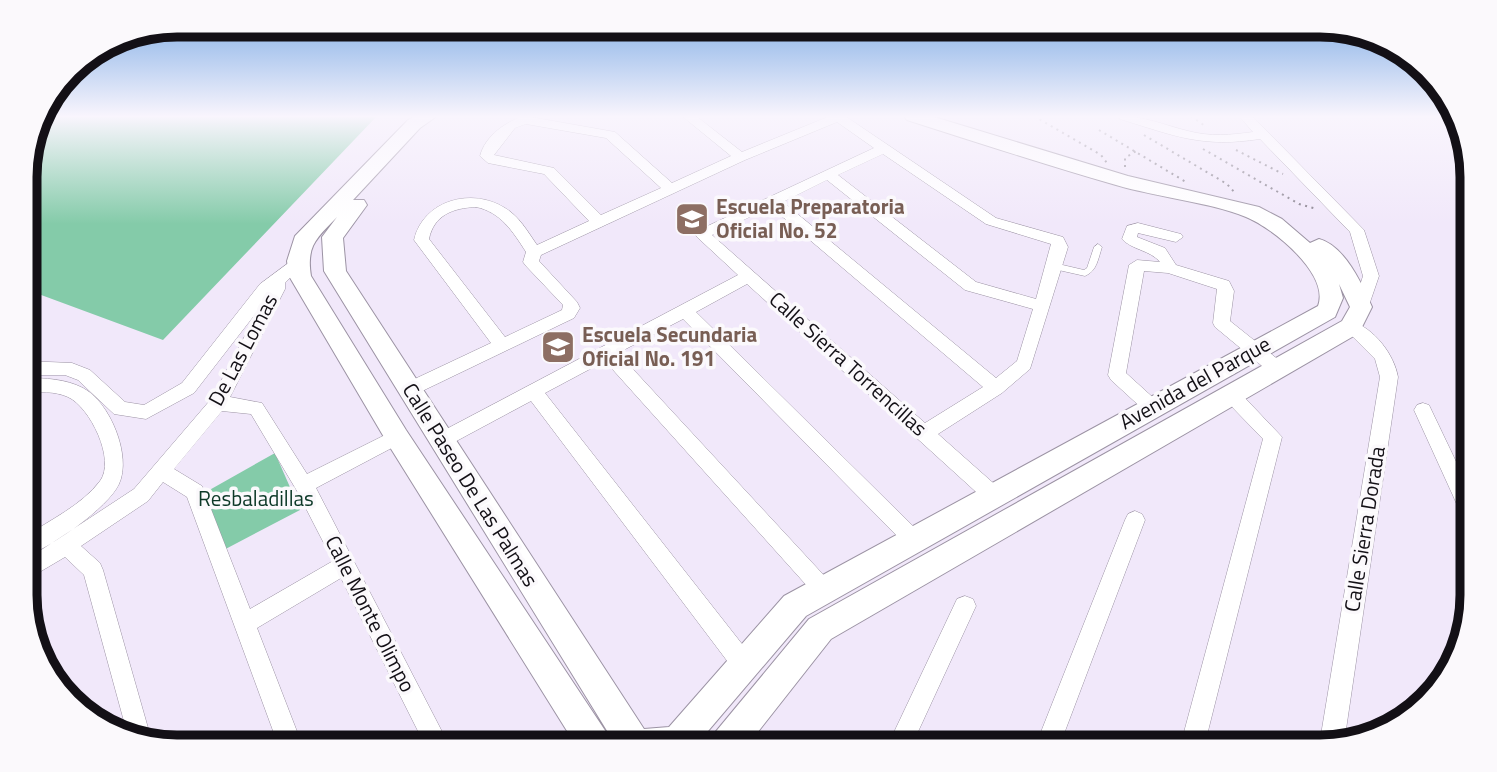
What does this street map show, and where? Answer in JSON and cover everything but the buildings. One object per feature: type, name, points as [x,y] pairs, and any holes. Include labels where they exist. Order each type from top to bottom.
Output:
[{"type":"street","points":[[298,261],[302,241],[393,152]]},
{"type":"street","name":"Calle Paseo De Las Palmas","points":[[399,152],[332,237],[335,271],[626,735]]},
{"type":"street","points":[[488,152],[487,156],[493,160],[550,171],[599,222]]},
{"type":"street","points":[[629,152],[671,189]]},
{"type":"street","points":[[734,152],[740,157]]},
{"type":"street","points":[[410,389],[568,314],[572,308],[531,262],[534,252],[752,152]]},
{"type":"street","points":[[875,152],[773,201],[996,387]]},
{"type":"street","points":[[890,152],[991,221],[1058,241],[1060,247],[1024,364],[996,387],[926,432]]},
{"type":"street","name":"Avenida del Parque","points":[[687,735],[795,606],[1327,310],[1332,298],[1323,270],[1275,224],[1252,212],[1052,152]]},
{"type":"street","points":[[1282,152],[1357,230],[1371,276],[1357,317]]},
{"type":"street","name":"Avenida del Parque","points":[[735,735],[820,629],[1137,446],[1279,370],[1357,317],[1352,284],[1325,251],[1287,219],[1258,203],[1241,198],[1120,173]]},
{"type":"street","points":[[828,174],[971,286],[1042,306]]},
{"type":"street","name":"Calle Sierra Torrencillas","points":[[773,201],[702,234],[926,432],[993,495]]},
{"type":"street","points":[[501,344],[421,240],[421,231],[439,211],[450,205],[470,202],[486,204],[500,210],[534,252]]},
{"type":"street","points":[[1169,268],[1168,258],[1164,253],[1129,239],[1132,229],[1139,228],[1176,237]]},
{"type":"street","name":"Calle Paseo De Las Palmas","points":[[298,261],[300,276],[397,437],[588,735]]},
{"type":"street","name":"De Las Lomas","points":[[37,564],[141,495],[162,471],[218,403],[277,289],[277,281],[298,261]]},
{"type":"street","points":[[1152,407],[1117,375],[1138,265],[1169,268],[1223,285],[1226,291],[1221,323],[1279,370]]},
{"type":"street","points":[[442,440],[749,276]]},
{"type":"street","points":[[37,368],[66,368],[85,375],[120,409],[146,412],[188,388],[265,288],[277,281]]},
{"type":"street","points":[[684,310],[913,539]]},
{"type":"street","name":"Calle Sierra Dorada","points":[[1333,735],[1389,377],[1388,363],[1357,317]]},
{"type":"street","points":[[606,351],[824,590]]},
{"type":"street","points":[[37,385],[54,385],[83,397],[101,419],[113,462],[112,480],[79,510],[37,539]]},
{"type":"street","points":[[534,391],[745,666]]},
{"type":"street","name":"Calle Monte Olimpo","points":[[218,403],[257,408],[304,485],[432,735]]},
{"type":"street","points":[[1195,735],[1273,437],[1239,403]]},
{"type":"street","points":[[1423,410],[1460,490]]},
{"type":"street","points":[[304,485],[397,437]]},
{"type":"street","points":[[162,471],[195,492],[286,735]]},
{"type":"street","points":[[1052,735],[1135,520]]},
{"type":"street","points":[[66,545],[93,570],[138,730]]},
{"type":"street","points":[[244,624],[345,565]]},
{"type":"street","points":[[905,735],[965,606]]},
{"type":"lane","points":[[1054,266],[1085,273],[1090,270],[1098,247]]},
{"type":"path","points":[[1096,152],[1120,173],[1125,158],[1134,152]]},
{"type":"path","points":[[1138,152],[1196,188]]},
{"type":"path","points":[[1173,152],[1227,184],[1241,198]]},
{"type":"path","points":[[1207,152],[1299,204],[1342,215]]},
{"type":"path","points":[[1241,152],[1282,174],[1306,177]]},
{"type":"green space","points":[[39,152],[343,152],[163,340],[37,293]]},
{"type":"green space","name":"Resbaladillas","points":[[275,453],[300,510],[218,553],[197,497]]},
{"type":"place","name":"Escuela Preparatoria Oficial No. 52","points":[[692,219]]},
{"type":"place","name":"Escuela Secundaria Oficial No. 191","points":[[558,347]]}]
